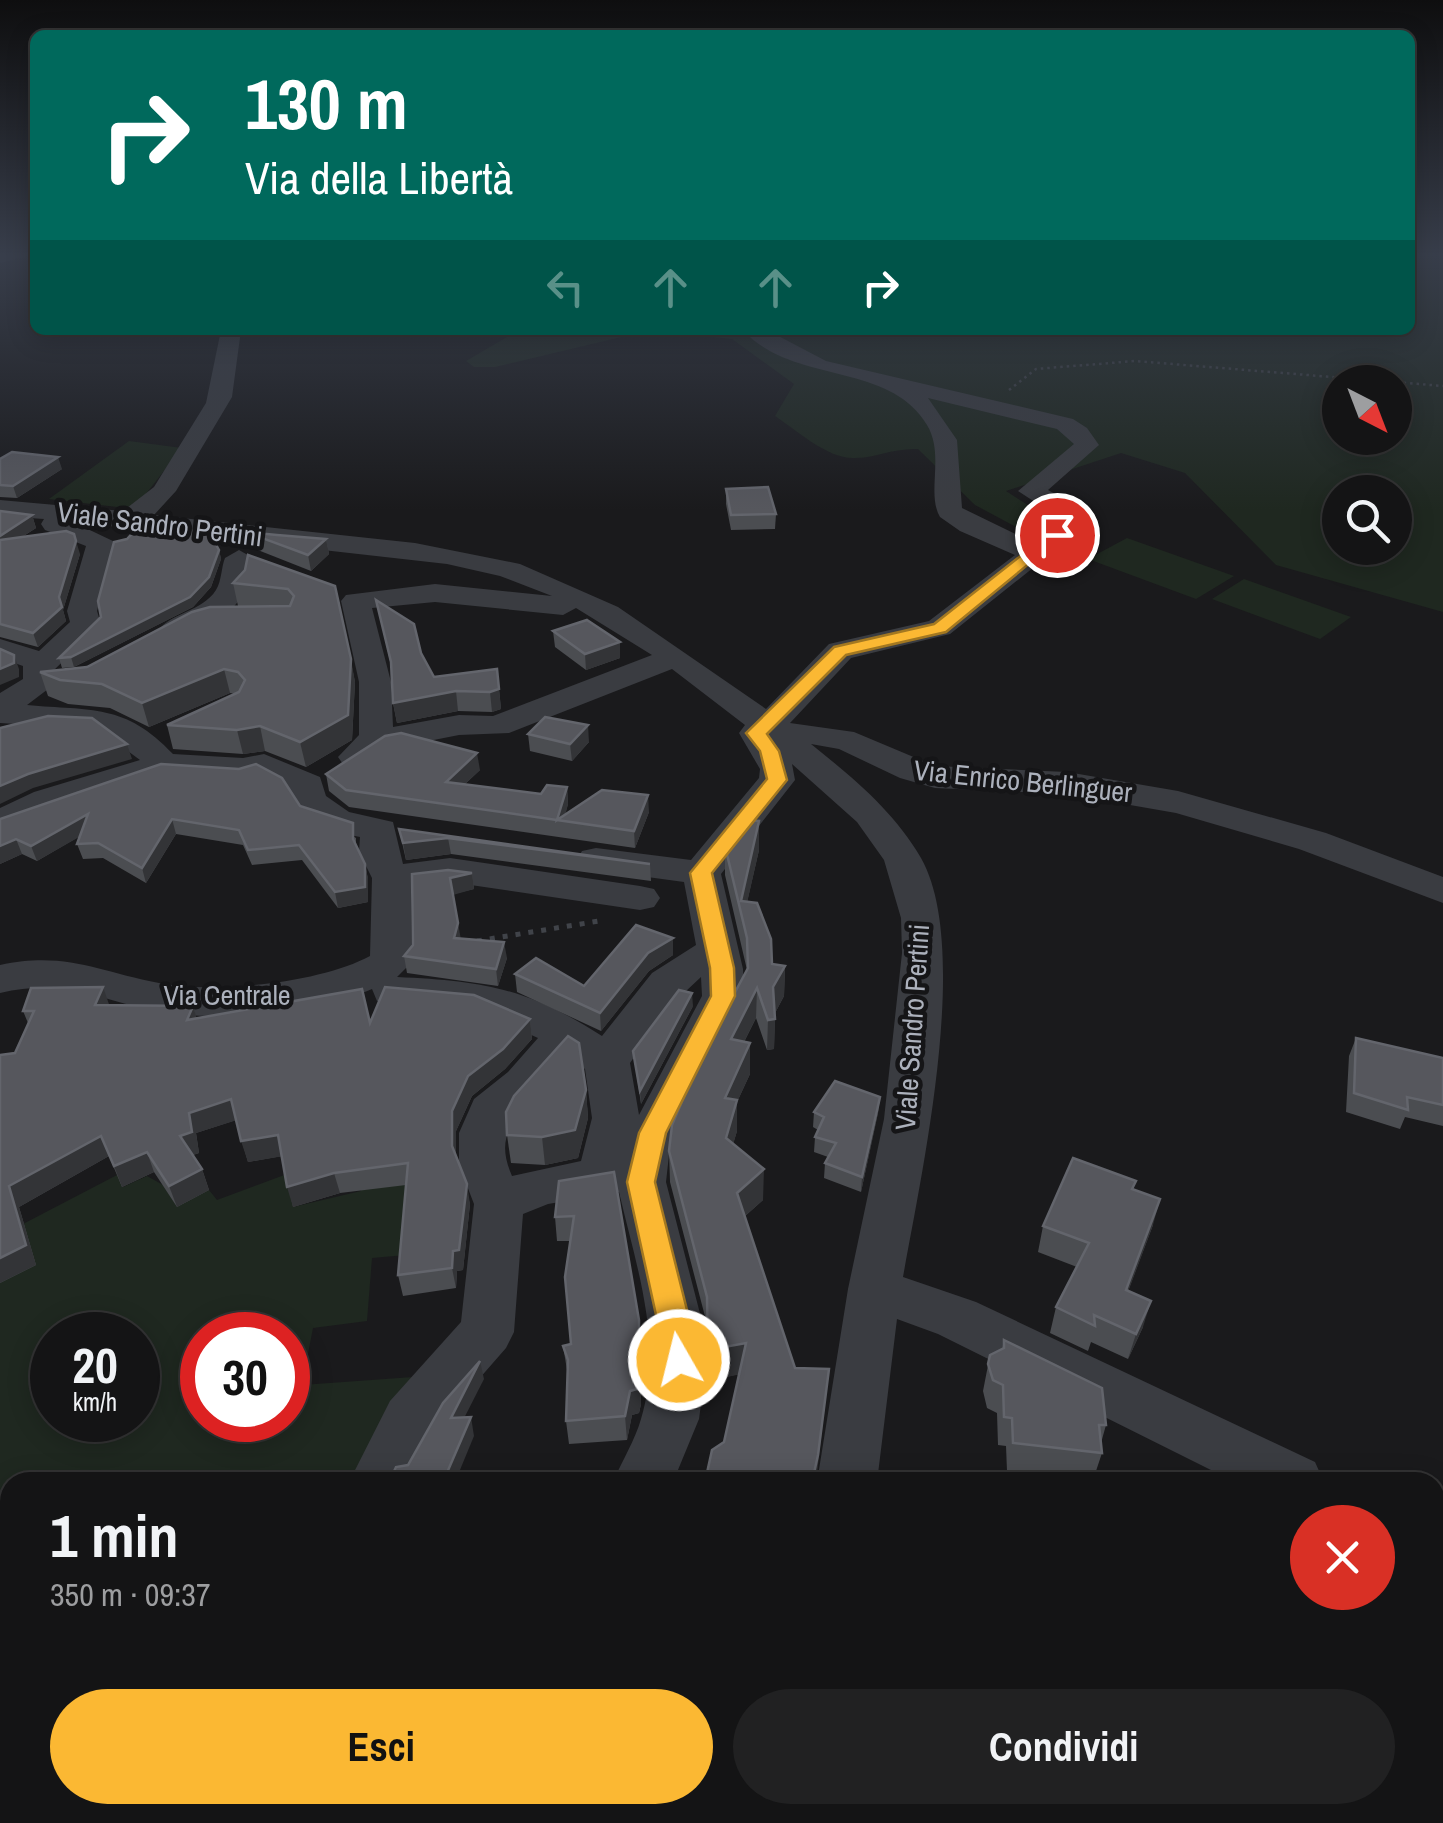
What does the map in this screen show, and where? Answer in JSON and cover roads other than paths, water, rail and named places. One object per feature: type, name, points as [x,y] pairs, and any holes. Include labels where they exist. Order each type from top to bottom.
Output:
[{"type":"street","points":[[228,340],[222,361],[223,390],[187,448],[174,480],[109,541],[82,611],[86,624],[46,674],[4,704],[2,712],[33,717],[96,718],[120,724],[155,754],[243,769],[264,764],[307,785]]},
{"type":"street","points":[[701,873],[777,780],[774,760],[756,733],[772,729],[840,651],[940,628],[1079,518],[1031,491],[1087,446],[1079,432],[1065,424],[990,404],[819,366],[768,340]]},
{"type":"street","points":[[896,384],[936,416],[950,440],[950,511],[969,525],[1034,552]]},
{"type":"street","name":"Viale Sandro Pertini","points":[[14,512],[109,541],[232,543],[433,555],[540,580],[587,603],[772,729],[884,826],[905,860],[920,902],[923,953],[908,1119],[874,1288],[848,1472]]},
{"type":"street","points":[[232,543],[269,569]]},
{"type":"street","points":[[206,619],[232,590],[232,543]]},
{"type":"street","points":[[307,785],[369,749],[375,740],[374,682],[344,596],[435,593],[560,606],[587,603]]},
{"type":"street","points":[[146,645],[206,619],[242,615]]},
{"type":"street","points":[[0,648],[46,674]]},
{"type":"street","points":[[375,740],[459,725],[496,726],[671,658]]},
{"type":"street","points":[[0,822],[155,754],[180,729]]},
{"type":"street","name":"Via Enrico Berlinguer","points":[[772,729],[817,733],[852,742],[904,769],[939,778],[1052,780],[1184,801],[1261,824],[1443,891]]},
{"type":"street","points":[[307,785],[308,800],[337,821],[701,873]]},
{"type":"street","points":[[411,834],[378,852],[391,878],[375,972],[378,989],[456,992],[497,1000],[567,1034],[607,1062]]},
{"type":"street","points":[[391,878],[450,870],[626,909]]},
{"type":"street","points":[[647,1472],[670,1420],[679,1360],[677,1330],[641,1182],[652,1133],[723,996],[701,873]]},
{"type":"street","points":[[499,1204],[523,1190],[574,1179],[601,1179],[616,1118],[607,1062],[655,993],[694,960],[717,952]]},
{"type":"street","name":"Via Centrale","points":[[0,979],[36,972],[74,972],[160,998],[280,998],[375,972]]},
{"type":"street","points":[[383,1472],[414,1415],[449,1369],[488,1332],[499,1204],[483,1165],[483,1133],[491,1111],[524,1084],[567,1034]]},
{"type":"street","points":[[874,1288],[958,1318],[1274,1472]]}]
